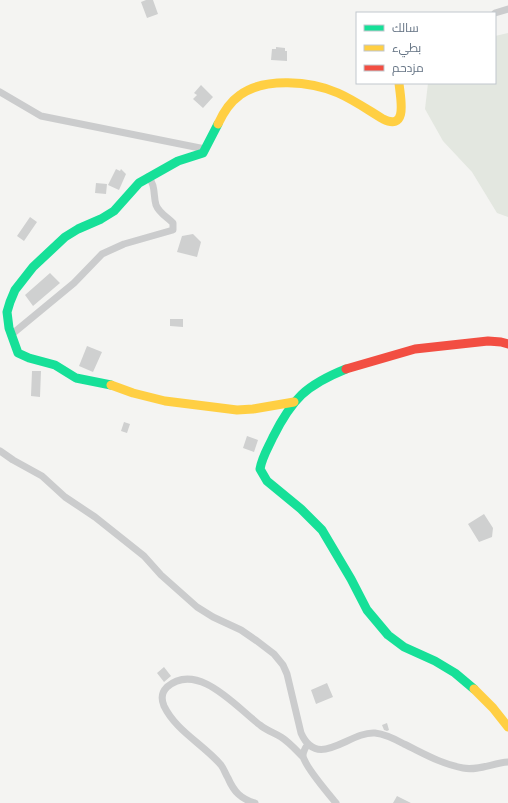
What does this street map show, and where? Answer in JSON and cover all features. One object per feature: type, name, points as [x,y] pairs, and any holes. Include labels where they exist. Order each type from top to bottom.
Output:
[{"type":"street","points":[[496,13],[508,9]]},
{"type":"street","points":[[294,402],[253,409],[237,410],[200,406],[150,399],[112,385],[76,378],[55,365],[23,356],[18,353],[11,335],[6,313],[8,306],[11,298],[35,264],[64,236],[110,214],[139,183],[148,177],[178,161],[203,152],[206,149],[224,111],[237,97],[250,89],[274,84],[290,83],[318,87],[336,92],[365,107],[389,122],[395,121],[399,118],[400,114],[401,102],[398,84]]},
{"type":"street","points":[[0,92],[41,116],[206,149]]},
{"type":"street","points":[[11,335],[74,283],[102,254],[124,244],[173,230],[173,223],[160,212],[156,205],[152,181],[148,177]]},
{"type":"street","points":[[508,344],[494,340],[482,340],[456,345],[413,350],[348,368],[332,375],[304,392],[294,402],[278,428],[262,459],[260,469],[267,482],[301,509],[322,530],[351,579],[367,610],[388,635],[404,647],[436,661],[455,673],[489,703],[508,727]]},
{"type":"street","points":[[0,451],[42,476],[65,497],[91,513],[144,556],[161,575],[197,607],[241,630],[274,654],[283,665],[287,674],[305,742],[312,748],[327,750],[368,732],[378,733],[393,738],[438,761],[464,768],[479,768],[508,762]]},
{"type":"street","points":[[255,803],[239,796],[230,784],[221,765],[176,722],[164,706],[162,699],[163,692],[177,680],[199,681],[215,688],[261,726],[287,742],[303,757],[336,803]]},
{"type":"street","points":[[303,757],[303,751],[308,744]]},
{"type":"shaded area","points":[[508,33],[508,217],[497,213],[472,172],[443,141],[425,109],[428,84],[496,84],[496,36]]},
{"type":"building","points":[[153,0],[158,14],[147,18],[141,2]]},
{"type":"building","points":[[276,47],[285,48],[285,51],[287,51],[287,61],[271,60],[272,49],[276,49]]},
{"type":"building","points":[[201,85],[213,97],[203,108],[193,99],[197,95],[194,93]]},
{"type":"building","points":[[116,169],[120,171],[121,169],[126,174],[119,190],[108,185]]},
{"type":"building","points":[[96,183],[107,184],[106,194],[95,193]]},
{"type":"building","points":[[30,217],[37,222],[24,241],[17,236]]},
{"type":"building","points":[[193,234],[201,242],[197,257],[177,252],[182,236]]},
{"type":"building","points":[[50,273],[60,283],[33,306],[25,295]]},
{"type":"building","points":[[170,319],[183,319],[183,327],[170,326]]},
{"type":"building","points":[[87,346],[102,352],[93,372],[79,366]]},
{"type":"building","points":[[32,371],[41,371],[40,397],[31,396]]},
{"type":"building","points":[[124,422],[130,424],[127,433],[121,431]]},
{"type":"building","points":[[247,436],[258,440],[254,452],[243,448]]},
{"type":"building","points":[[484,514],[493,528],[492,537],[479,542],[468,524]]},
{"type":"building","points":[[164,667],[171,676],[164,682],[157,673]]},
{"type":"building","points":[[327,683],[333,697],[316,704],[311,690]]},
{"type":"building","points":[[387,723],[389,730],[387,731],[384,730],[382,725]]},
{"type":"building","points":[[397,796],[411,803],[393,803]]},
{"type":"traffic: fast","points":[[111,385],[76,378],[55,365],[29,358],[18,353],[9,328],[7,312],[10,302],[15,290],[33,267],[65,237],[114,211],[139,183],[178,161],[203,153],[218,124]]},
{"type":"traffic: fast","points":[[346,369],[320,381],[294,403],[273,437],[260,469],[267,481],[301,509],[322,530],[351,579],[367,610],[388,635],[404,647],[435,661],[455,673],[474,689]]},
{"type":"traffic: slow","points":[[218,124],[227,108],[240,95],[250,89],[274,83],[301,84],[327,89],[350,99],[383,119],[391,122],[397,121],[400,117],[401,111],[399,84]]},
{"type":"traffic: slow","points":[[111,385],[133,393],[165,401],[237,410],[253,409],[294,402]]},
{"type":"traffic: slow","points":[[474,689],[493,708],[508,727]]},
{"type":"traffic: jam","points":[[346,369],[415,349],[488,341],[508,344]]}]
